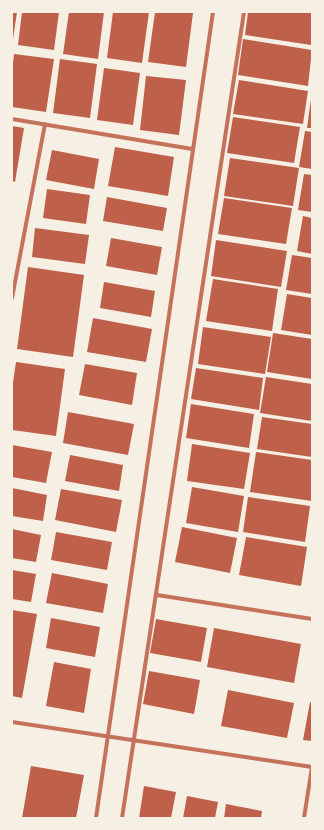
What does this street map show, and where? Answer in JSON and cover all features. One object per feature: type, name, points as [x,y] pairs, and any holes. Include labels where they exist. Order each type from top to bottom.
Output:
[{"type":"street","points":[[96,818],[213,12]]},
{"type":"street","points":[[122,818],[157,595],[244,12]]},
{"type":"street","points":[[12,119],[192,149]]},
{"type":"street","points":[[12,298],[14,269],[46,124]]},
{"type":"street","points":[[157,595],[312,619]]},
{"type":"street","points":[[12,722],[312,767],[304,818]]},
{"type":"building","points":[[12,12],[17,12],[13,39],[12,39]]},
{"type":"building","points":[[22,12],[59,12],[54,50],[18,45]]},
{"type":"building","points":[[69,12],[104,12],[98,59],[63,54]]},
{"type":"building","points":[[113,12],[149,12],[142,63],[107,58]]},
{"type":"building","points":[[155,12],[193,13],[186,67],[148,62]]},
{"type":"building","points":[[248,12],[312,12],[311,45],[245,35]]},
{"type":"building","points":[[243,39],[312,50],[308,86],[238,75]]},
{"type":"building","points":[[14,54],[54,59],[46,112],[12,107],[12,72]]},
{"type":"building","points":[[60,59],[97,64],[90,118],[53,113]]},
{"type":"building","points":[[104,68],[140,73],[133,125],[97,120]]},
{"type":"building","points":[[146,76],[186,80],[179,135],[140,130]]},
{"type":"building","points":[[239,80],[308,91],[303,124],[233,114]]},
{"type":"building","points":[[311,99],[312,128],[307,128]]},
{"type":"building","points":[[233,117],[300,127],[294,163],[227,153]]},
{"type":"building","points":[[12,126],[24,128],[15,182],[12,181]]},
{"type":"building","points":[[305,131],[312,132],[312,169],[299,167]]},
{"type":"building","points":[[115,147],[174,157],[168,196],[108,186]]},
{"type":"building","points":[[52,150],[99,159],[94,189],[46,180]]},
{"type":"building","points":[[230,158],[299,168],[293,206],[224,196]]},
{"type":"building","points":[[304,174],[312,175],[312,212],[298,210]]},
{"type":"building","points":[[47,189],[90,195],[86,224],[43,218]]},
{"type":"building","points":[[107,197],[167,208],[163,231],[103,221]]},
{"type":"building","points":[[224,198],[292,208],[286,244],[218,234]]},
{"type":"building","points":[[303,216],[312,218],[312,254],[297,251]]},
{"type":"building","points":[[35,228],[89,235],[85,264],[32,257]]},
{"type":"building","points":[[111,238],[162,247],[157,275],[106,266]]},
{"type":"building","points":[[216,240],[287,251],[281,287],[211,276]]},
{"type":"building","points":[[292,255],[312,258],[312,294],[286,290]]},
{"type":"building","points":[[28,267],[84,275],[73,357],[17,349]]},
{"type":"building","points":[[213,279],[278,289],[272,331],[206,321]]},
{"type":"building","points":[[104,282],[155,291],[151,317],[100,308]]},
{"type":"building","points":[[287,294],[312,298],[312,335],[281,330]]},
{"type":"building","points":[[93,318],[152,329],[146,362],[87,352]]},
{"type":"building","points":[[203,327],[271,337],[265,374],[198,364]]},
{"type":"building","points":[[273,333],[312,339],[312,379],[267,372]]},
{"type":"building","points":[[16,362],[65,369],[56,436],[12,430],[12,389]]},
{"type":"building","points":[[85,364],[137,373],[132,405],[79,395]]},
{"type":"building","points":[[196,368],[263,378],[259,410],[191,399]]},
{"type":"building","points":[[266,377],[312,384],[312,421],[260,413]]},
{"type":"building","points":[[191,404],[254,414],[249,448],[186,438]]},
{"type":"building","points":[[68,412],[134,424],[128,455],[63,443]]},
{"type":"building","points":[[262,417],[312,424],[312,457],[257,449]]},
{"type":"building","points":[[192,444],[250,453],[244,489],[187,481]]},
{"type":"building","points":[[12,445],[52,452],[46,483],[12,477]]},
{"type":"building","points":[[256,452],[312,460],[312,501],[250,492]]},
{"type":"building","points":[[70,455],[123,465],[119,491],[65,481]]},
{"type":"building","points":[[192,487],[244,496],[238,532],[186,523]]},
{"type":"building","points":[[12,488],[47,495],[43,521],[12,516]]},
{"type":"building","points":[[61,489],[122,500],[116,532],[55,520]]},
{"type":"building","points":[[248,497],[310,506],[305,542],[243,532]]},
{"type":"building","points":[[182,527],[237,538],[230,573],[175,562]]},
{"type":"building","points":[[12,529],[41,535],[36,562],[12,558]]},
{"type":"building","points":[[56,532],[112,542],[107,570],[51,560]]},
{"type":"building","points":[[246,537],[307,547],[301,586],[239,575]]},
{"type":"building","points":[[12,570],[36,574],[31,602],[12,599]]},
{"type":"building","points":[[52,573],[108,584],[103,613],[46,603]]},
{"type":"building","points":[[12,610],[37,614],[22,698],[12,696]]},
{"type":"building","points":[[51,618],[100,627],[95,657],[46,648]]},
{"type":"building","points":[[156,619],[207,628],[201,662],[150,653]]},
{"type":"building","points":[[214,628],[301,644],[294,683],[207,667]]},
{"type":"building","points":[[54,662],[91,669],[84,713],[46,706]]},
{"type":"building","points":[[149,671],[200,680],[194,714],[143,704]]},
{"type":"building","points":[[228,690],[294,703],[287,738],[221,726]]},
{"type":"building","points":[[310,702],[312,703],[312,741],[303,740]]},
{"type":"building","points":[[31,766],[84,775],[76,818],[22,818]]},
{"type":"building","points":[[144,786],[176,792],[171,818],[139,818]]},
{"type":"building","points":[[187,796],[218,802],[215,818],[183,818]]},
{"type":"building","points":[[226,804],[262,811],[261,818],[224,818]]}]
